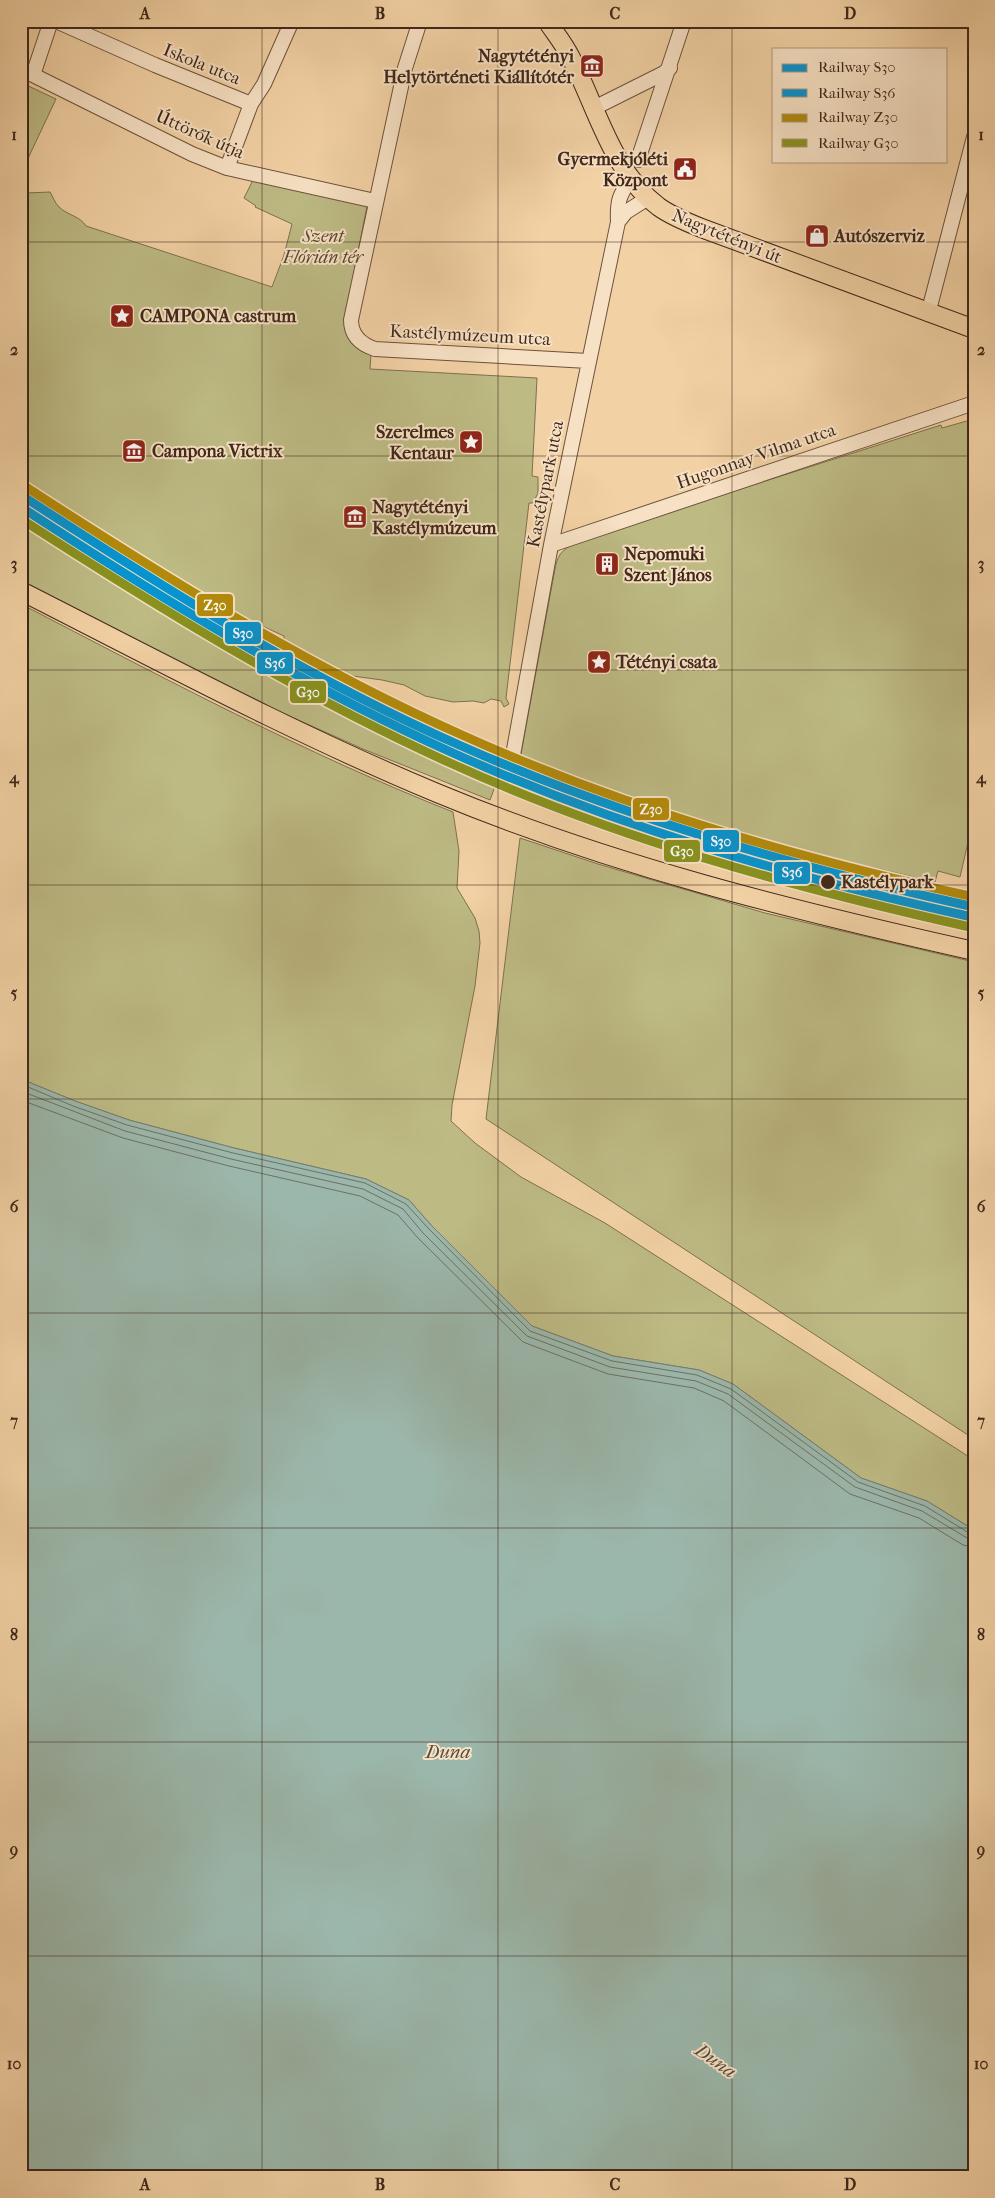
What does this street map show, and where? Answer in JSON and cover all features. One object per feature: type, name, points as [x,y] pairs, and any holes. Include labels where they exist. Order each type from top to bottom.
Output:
[{"type":"main road","name":"Nagytétényi út","points":[[547,21],[570,56],[615,153],[631,178],[648,198],[673,216],[704,229],[928,314],[974,329]]},
{"type":"main road","points":[[21,591],[264,715],[437,793],[514,823],[598,852],[733,894],[974,950]]},
{"type":"street","points":[[27,72],[51,21]]},
{"type":"street","name":"Iskola utca","points":[[56,21],[155,65],[251,104]]},
{"type":"street","points":[[227,168],[251,104],[264,84],[292,21]]},
{"type":"street","points":[[638,160],[684,21]]},
{"type":"street","points":[[375,201],[405,68],[419,25]]},
{"type":"street","points":[[594,108],[664,73],[670,68]]},
{"type":"street","name":"Úttörők útja","points":[[27,72],[192,154],[227,168],[375,201]]},
{"type":"street","points":[[928,314],[974,137]]},
{"type":"street","name":"Kastélypark utca","points":[[513,755],[551,545],[618,222],[617,204],[619,196],[631,178]]},
{"type":"street","points":[[618,222],[626,212],[648,198]]},
{"type":"street","name":"Kastélymúzeum utca","points":[[375,201],[351,320],[351,328],[354,335],[361,342],[375,348],[588,361]]},
{"type":"street","name":"Hugonnay Vilma utca","points":[[551,545],[974,403]]},
{"type":"green space","points":[[22,83],[56,99],[23,169],[21,168]]},
{"type":"green space","name":"Szent Flórián tér","points":[[254,178],[367,206],[347,309],[371,354],[370,369],[537,378],[532,476],[538,477],[538,493],[533,503],[529,503],[506,698],[509,704],[504,707],[501,701],[491,699],[484,703],[473,701],[453,702],[425,696],[404,685],[338,674],[300,654],[298,649],[288,646],[283,649],[279,644],[284,640],[284,636],[155,577],[21,488],[21,204],[26,193],[50,192],[59,207],[86,226],[272,287],[284,255],[292,224],[255,207],[244,198]]},
{"type":"green space","name":"Kastélypark","points":[[974,419],[974,816],[960,877],[938,871],[935,882],[871,867],[869,873],[736,835],[649,807],[520,759],[555,567],[559,556],[564,550],[580,540],[941,425],[942,428]]},
{"type":"green space","points":[[21,516],[145,595],[382,729],[497,781],[490,800],[363,749],[258,702],[21,581]]},
{"type":"green space","points":[[21,604],[181,687],[289,740],[453,812],[459,851],[457,888],[475,918],[480,943],[475,986],[452,1105],[451,1121],[475,1143],[521,1177],[605,1223],[974,1460],[974,1530],[927,1501],[861,1478],[733,1384],[699,1370],[613,1356],[532,1326],[431,1225],[409,1200],[366,1179],[234,1148],[129,1120],[21,1079]]},
{"type":"green space","points":[[520,838],[598,864],[765,913],[974,962],[974,1439],[486,1119]]},
{"type":"water","name":"Duna","points":[[21,1079],[129,1120],[234,1148],[366,1179],[409,1200],[431,1225],[532,1326],[613,1356],[699,1370],[733,1384],[861,1478],[927,1501],[974,1530],[974,2177],[21,2177]]},
{"type":"rail line","name":"Z30","points":[[26,487],[185,588],[294,651],[405,709],[524,762],[586,786],[714,829],[843,866],[974,897]]},
{"type":"rail line","name":"S30","points":[[21,495],[181,597],[235,629],[345,690],[459,745],[584,796],[712,839],[842,876],[974,907]]},
{"type":"rail line","name":"S36","points":[[21,507],[232,639],[341,699],[453,753],[516,780],[644,828],[774,868],[905,902],[972,917]]},
{"type":"rail line","name":"G30","points":[[21,519],[177,617],[283,679],[392,736],[448,762],[574,814],[704,858],[836,895],[970,927]]},
{"type":"place","name":"Nagytétényi Helytörténeti Kiállítótér","points":[[592,66]]},
{"type":"place","name":"Gyermekjóléti Központ","points":[[685,169]]},
{"type":"place","name":"Autószerviz","points":[[817,236]]},
{"type":"place","name":"CAMPONA castrum","points":[[122,316]]},
{"type":"place","name":"Szerelmes Kentaur","points":[[471,442]]},
{"type":"place","name":"Campona Victrix","points":[[134,451]]},
{"type":"place","name":"Nagytétényi Kastélymúzeum","points":[[355,517]]},
{"type":"place","name":"Nepomuki Szent János","points":[[607,564]]},
{"type":"place","name":"Tétényi csata","points":[[599,662]]},
{"type":"place","name":"Kastélypark","points":[[828,882]]}]
